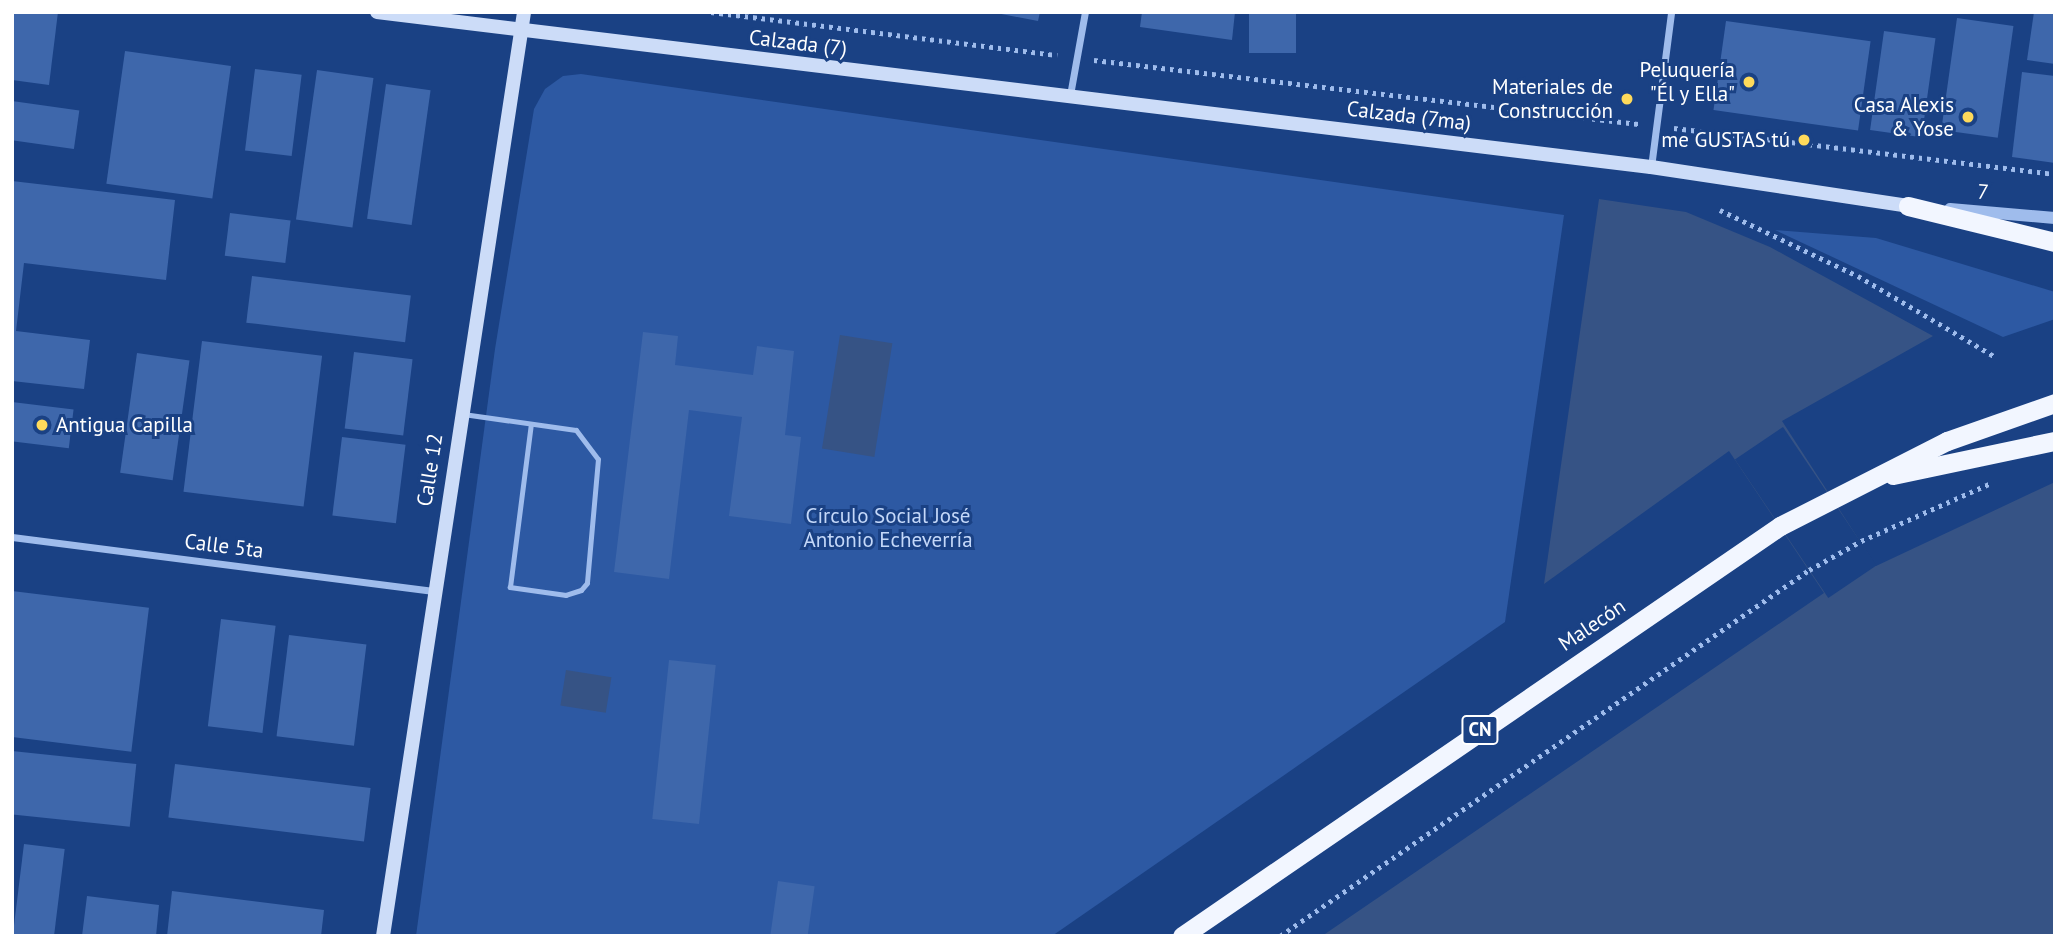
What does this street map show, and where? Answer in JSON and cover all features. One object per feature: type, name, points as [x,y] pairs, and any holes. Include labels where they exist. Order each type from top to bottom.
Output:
[{"type":"highway","points":[[1908,206],[2055,242]]},
{"type":"highway","name":"Malecón","points":[[1182,936],[1780,526],[1861,482],[1947,441],[2055,403]]},
{"type":"highway","points":[[1861,482],[2055,441]]},
{"type":"main road","points":[[377,12],[521,32]]},
{"type":"main road","name":"Calle 12","points":[[383,936],[432,591],[524,12]]},
{"type":"main road","name":"Calzada (7)","points":[[521,32],[1070,95]]},
{"type":"main road","name":"Calzada (7ma)","points":[[1070,95],[1651,167],[1908,206]]},
{"type":"street","points":[[1070,95],[1085,12]]},
{"type":"street","points":[[1651,167],[1671,12]]},
{"type":"street","name":"7","points":[[1908,206],[2055,218]]},
{"type":"street","name":"Calle 5ta","points":[[12,537],[432,591]]},
{"type":"lane","points":[[460,413],[576,430],[598,459],[587,583],[581,590],[566,595],[510,587],[531,424]]},
{"type":"path","points":[[711,12],[2055,174]]},
{"type":"path","points":[[1720,210],[1858,276],[1994,356]]},
{"type":"path","points":[[1280,936],[1810,570],[1861,541],[1999,479]]},
{"type":"green space","name":"Círculo Social José Antonio Echeverría","points":[[581,74],[1564,215],[1505,622],[1052,936],[416,936],[495,349],[534,109],[545,89],[563,76]]},
{"type":"green space","points":[[1775,230],[1876,238],[2055,292],[2055,319],[2003,337]]},
{"type":"shaded area","points":[[1599,199],[1686,212],[1770,247],[1933,336],[1782,421],[1876,566],[2055,482],[2055,936],[1322,936],[1824,593],[1729,451],[1544,584]]},
{"type":"shaded area","points":[[840,335],[892,343],[874,457],[822,449]]},
{"type":"shaded area","points":[[566,670],[611,677],[606,713],[560,706]]},
{"type":"pier","points":[[1783,427],[1876,565],[1828,598],[1735,459]]},
{"type":"building","points":[[12,12],[58,12],[49,85],[12,80]]},
{"type":"building","points":[[991,12],[1040,12],[1038,21]]},
{"type":"building","points":[[1142,12],[1235,12],[1232,40],[1140,27]]},
{"type":"building","points":[[1249,12],[1296,12],[1296,53],[1249,53]]},
{"type":"building","points":[[2034,12],[2055,12],[2055,64],[2027,60]]},
{"type":"building","points":[[1957,18],[2013,26],[1998,138],[1941,130]]},
{"type":"building","points":[[1726,21],[1871,41],[1858,130],[1713,110]]},
{"type":"building","points":[[1884,31],[1935,38],[1922,137],[1870,130]]},
{"type":"building","points":[[125,51],[231,66],[212,199],[106,184]]},
{"type":"building","points":[[255,69],[302,75],[292,156],[245,150]]},
{"type":"building","points":[[317,70],[373,78],[352,227],[296,220]]},
{"type":"building","points":[[2022,72],[2055,76],[2055,163],[2012,157]]},
{"type":"building","points":[[386,84],[431,90],[412,225],[367,219]]},
{"type":"building","points":[[12,101],[79,110],[74,149],[12,140]]},
{"type":"building","points":[[12,181],[175,200],[166,280],[24,263],[16,331],[90,340],[84,389],[12,381]]},
{"type":"building","points":[[230,213],[291,220],[285,263],[225,256]]},
{"type":"building","points":[[252,276],[411,295],[405,342],[246,323]]},
{"type":"building","points":[[643,332],[678,336],[675,365],[753,375],[757,346],[794,351],[785,435],[801,437],[791,524],[729,516],[742,417],[689,410],[669,579],[614,572]]},
{"type":"building","points":[[202,341],[322,356],[304,507],[183,492]]},
{"type":"building","points":[[354,352],[413,359],[403,436],[345,428]]},
{"type":"building","points":[[137,353],[189,360],[173,480],[120,473]]},
{"type":"building","name":"Antigua Capilla","points":[[12,402],[74,410],[69,448],[12,441]]},
{"type":"building","points":[[342,437],[406,445],[396,523],[332,515]]},
{"type":"building","points":[[12,591],[149,608],[131,752],[12,737]]},
{"type":"building","points":[[221,619],[276,626],[262,733],[208,726]]},
{"type":"building","points":[[289,635],[366,645],[354,746],[277,736]]},
{"type":"building","points":[[669,660],[716,665],[699,824],[652,819]]},
{"type":"building","points":[[12,751],[136,764],[130,827],[12,814]]},
{"type":"building","points":[[175,764],[371,788],[364,842],[168,818]]},
{"type":"building","points":[[24,844],[65,849],[54,936],[13,936]]},
{"type":"building","points":[[778,881],[815,886],[808,936],[770,935]]},
{"type":"building","points":[[172,891],[324,910],[321,936],[167,936]]},
{"type":"building","points":[[87,896],[159,905],[156,936],[82,936]]},
{"type":"place","name":"Peluquería \"Él y Ella\"","points":[[1749,82]]},
{"type":"place","name":"Materiales de Construcción","points":[[1627,99]]},
{"type":"place","name":"Casa Alexis & Yose","points":[[1968,117]]},
{"type":"place","name":"me GUSTAS tú","points":[[1804,140]]},
{"type":"place","name":"Antigua Capilla","points":[[42,425]]}]
